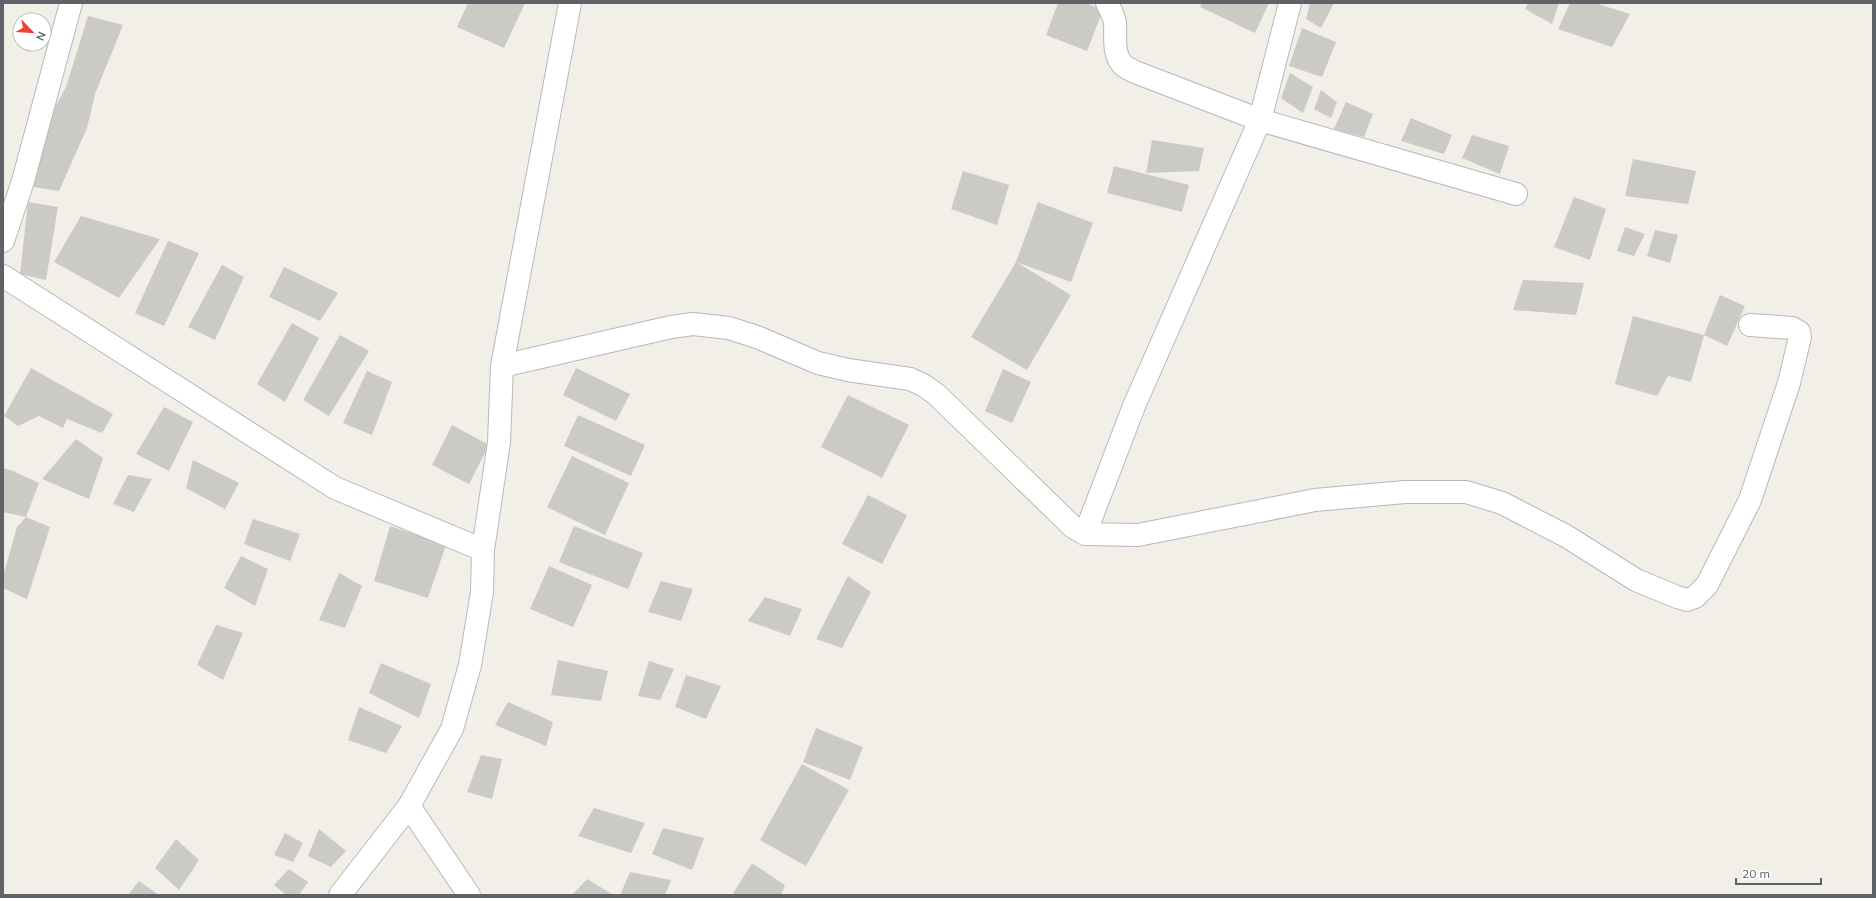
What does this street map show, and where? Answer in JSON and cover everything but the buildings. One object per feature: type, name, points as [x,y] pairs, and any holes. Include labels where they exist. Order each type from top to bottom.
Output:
[{"type":"street","points":[[3,241],[25,173],[71,3]]},
{"type":"street","points":[[340,895],[409,806],[452,729],[470,665],[482,592],[483,550],[499,442],[502,366],[570,3]]},
{"type":"street","points":[[1107,3],[1115,23],[1115,42],[1118,57],[1123,65],[1135,72],[1260,120],[1516,194]]},
{"type":"street","points":[[1086,534],[1134,406],[1260,120],[1290,3]]},
{"type":"street","points":[[3,276],[335,488],[483,550]]},
{"type":"street","points":[[502,366],[671,327],[693,324],[729,328],[750,334],[818,364],[910,379],[923,385],[936,394],[1073,527],[1086,534],[1138,536],[1315,500],[1405,492],[1466,492],[1502,503],[1566,536],[1636,580],[1683,600],[1693,598],[1707,585],[1750,500],[1789,383],[1800,336],[1798,332],[1792,328],[1750,325]]},
{"type":"street","points":[[409,806],[469,895]]}]
